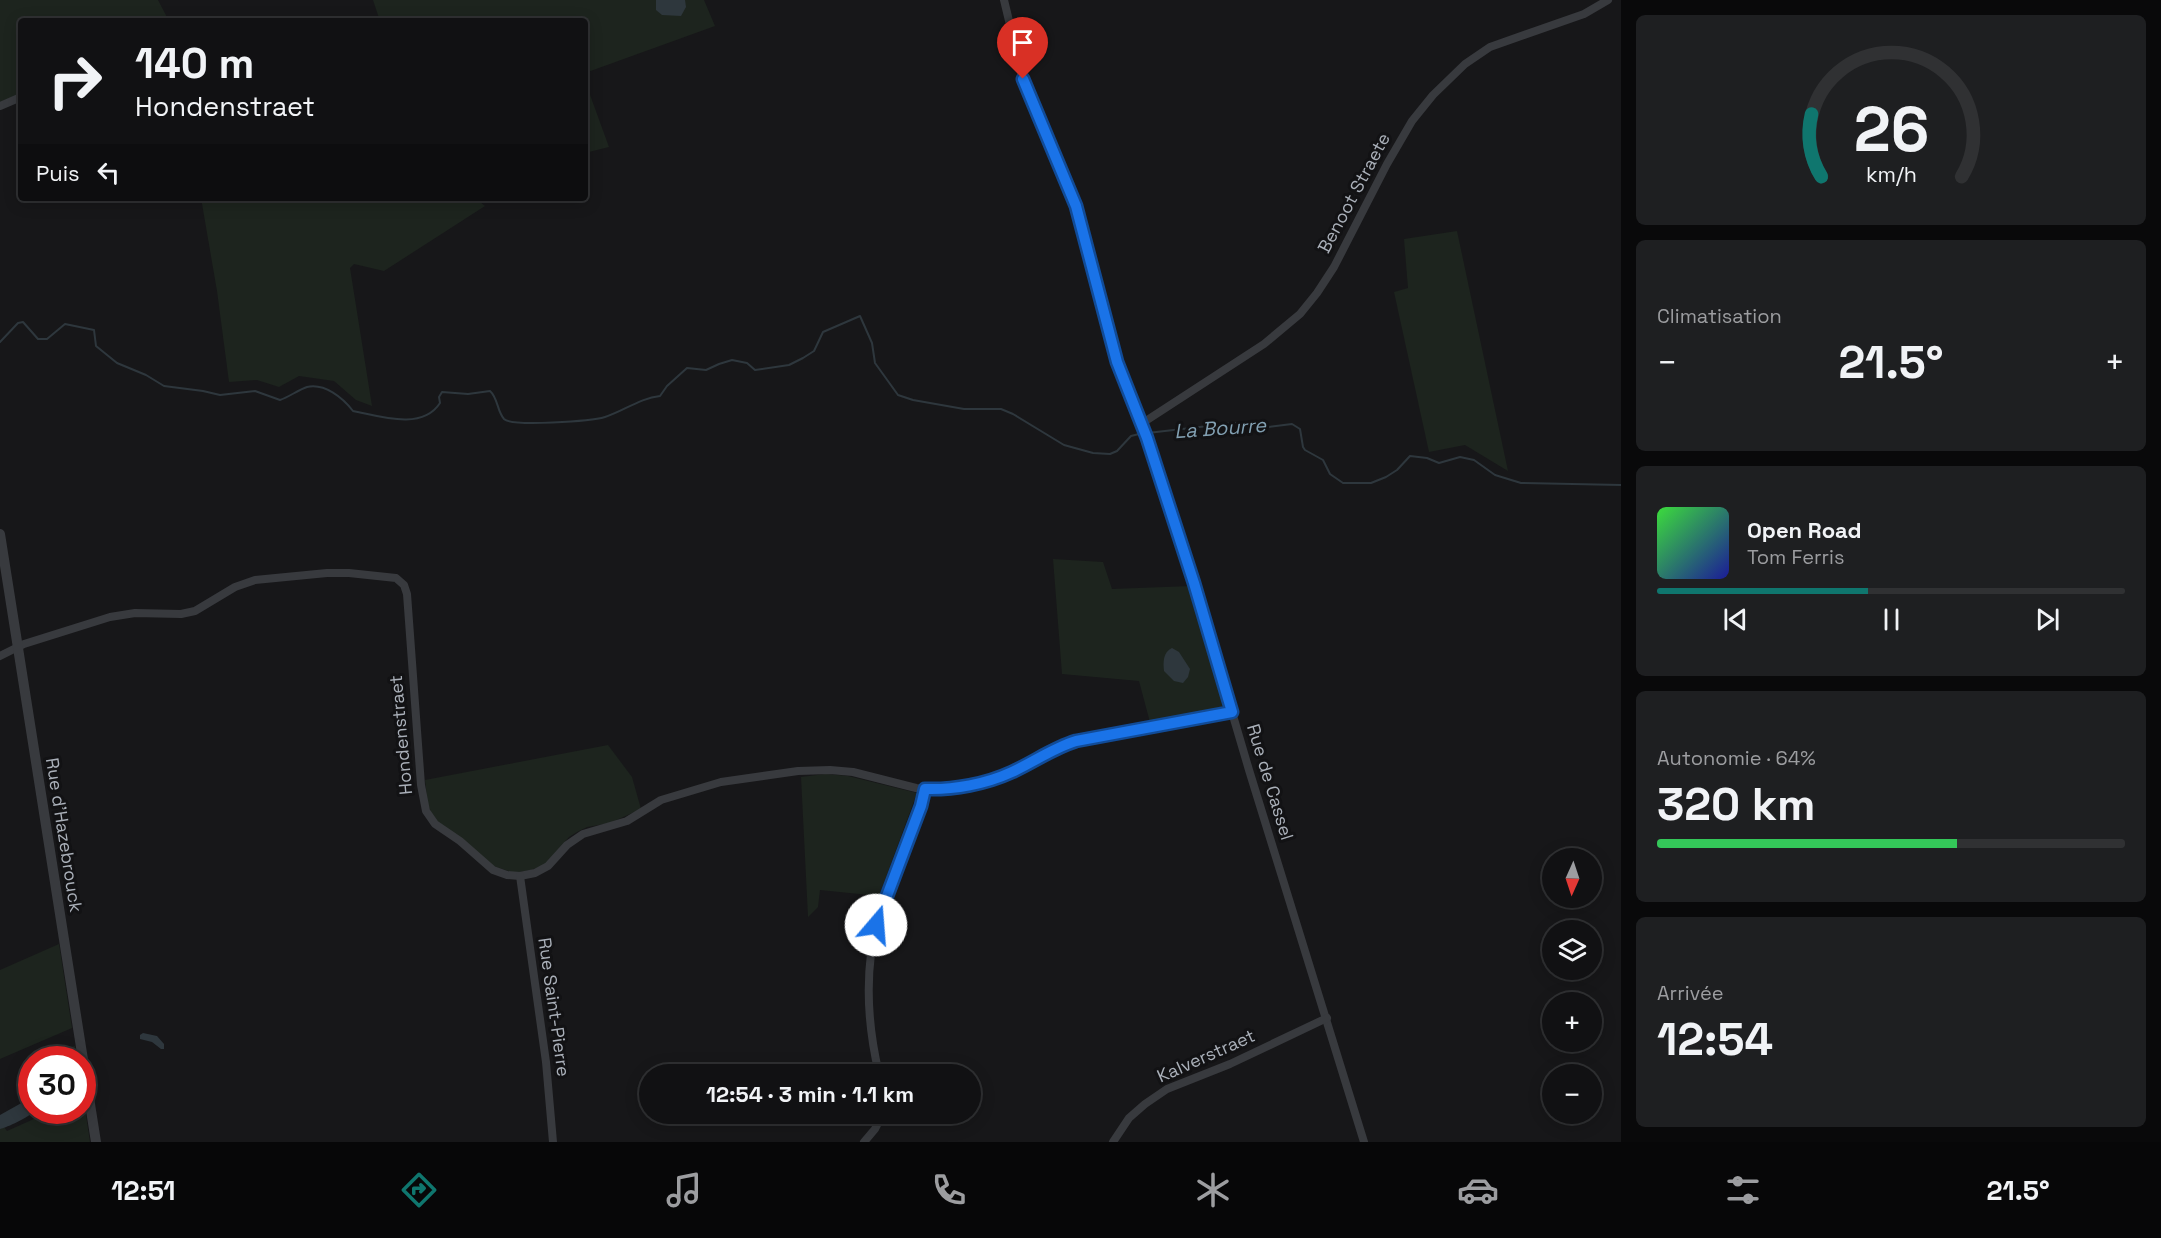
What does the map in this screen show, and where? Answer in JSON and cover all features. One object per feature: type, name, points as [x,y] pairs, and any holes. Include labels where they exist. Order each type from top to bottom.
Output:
[{"type":"street","name":"Rue de Cassel","points":[[1004,0],[1021,73],[1076,206],[1117,362],[1144,431],[1194,583],[1364,1142]]},
{"type":"street","name":"Benoot Straete","points":[[1144,431],[1284,329],[1304,309],[1334,267],[1387,164],[1409,127],[1425,105],[1465,64],[1490,47],[1584,14],[1604,1]]},
{"type":"street","points":[[0,106],[18,98]]},
{"type":"street","name":"Rue d'Hazebrouck","points":[[0,534],[96,1142]]},
{"type":"street","name":"Hondenstraet","points":[[0,656],[18,646],[115,616],[141,613],[181,614],[195,611],[235,587],[255,580],[338,572],[396,578],[402,582],[407,594],[422,790],[428,815],[435,824],[460,841],[493,870],[507,875],[520,876]]},
{"type":"street","points":[[520,876],[535,873],[548,866],[567,845],[583,834],[627,820],[661,800],[727,781],[798,771],[830,770],[853,772],[925,789],[968,785],[993,780],[1076,741],[1232,712]]},
{"type":"street","points":[[877,1064],[868,999],[872,945],[882,906],[921,806],[925,789]]},
{"type":"street","name":"Rue Saint-Pierre","points":[[520,876],[546,1062],[553,1142]]},
{"type":"street","name":"Kalverstraet","points":[[1113,1142],[1130,1119],[1145,1104],[1167,1089],[1230,1064],[1327,1018]]},
{"type":"street","points":[[864,1142],[878,1124]]},
{"type":"shaded area","points":[[0,0],[158,0],[167,18],[18,18],[18,95],[0,103]]},
{"type":"shaded area","points":[[373,0],[704,0],[715,26],[588,72],[588,18],[379,18]]},
{"type":"shaded area","points":[[656,0],[685,0],[686,7],[681,16],[662,15],[656,10]]},
{"type":"shaded area","points":[[588,89],[609,147],[588,152]]},
{"type":"shaded area","points":[[202,201],[479,201],[485,206],[384,271],[354,264],[350,268],[372,406],[356,400],[334,381],[299,376],[279,387],[257,380],[229,382]]},
{"type":"shaded area","points":[[1457,231],[1508,471],[1465,445],[1429,452],[1394,292],[1408,288],[1404,239]]},
{"type":"shaded area","points":[[1053,559],[1103,562],[1112,589],[1191,586],[1227,708],[1151,726],[1139,681],[1062,674]]},
{"type":"shaded area","points":[[1172,648],[1179,652],[1190,669],[1183,683],[1174,681],[1164,671],[1165,655]]},
{"type":"shaded area","points":[[608,745],[632,777],[641,809],[610,823],[587,827],[577,832],[569,837],[544,865],[531,870],[515,873],[493,866],[434,819],[428,805],[425,780]]},
{"type":"shaded area","points":[[825,774],[848,776],[917,793],[879,896],[820,890],[818,907],[808,917],[801,777]]},
{"type":"shaded area","points":[[59,944],[72,1028],[30,1046],[18,1046],[18,1051],[0,1059],[0,970]]},
{"type":"shaded area","points":[[143,1033],[157,1036],[164,1044],[164,1049],[152,1042],[140,1039]]},
{"type":"shaded area","points":[[18,1105],[18,1121],[0,1129],[0,1115]]},
{"type":"shaded area","points":[[0,1122],[7,1131],[23,1124],[87,1124],[90,1142],[0,1142]]},
{"type":"waterway","name":"La Bourre","points":[[0,342],[18,323],[23,322],[38,339],[47,339],[65,324],[94,330],[96,346],[117,363],[146,375],[164,386],[220,395],[255,391],[280,400],[314,386],[327,389],[344,401],[353,411],[400,419],[422,417],[432,412],[440,403],[439,397],[442,392],[468,394],[490,391],[504,419],[521,423],[605,417],[646,399],[660,396],[667,386],[687,368],[706,370],[732,360],[747,363],[755,370],[789,365],[814,351],[823,332],[860,316],[872,343],[875,363],[898,395],[964,409],[1001,409],[1064,445],[1093,453],[1110,454],[1117,451],[1131,436],[1139,434],[1234,423],[1268,427],[1292,424],[1300,429],[1305,450],[1323,460],[1330,474],[1343,483],[1371,483],[1386,477],[1397,470],[1410,456],[1427,458],[1439,463],[1460,457],[1474,460],[1495,475],[1521,483],[1621,485]]},
{"type":"route","points":[[876,925],[921,806],[925,789],[993,780],[1076,741],[1232,712],[1194,583],[1147,438],[1117,362],[1076,206],[1023,79]]}]
